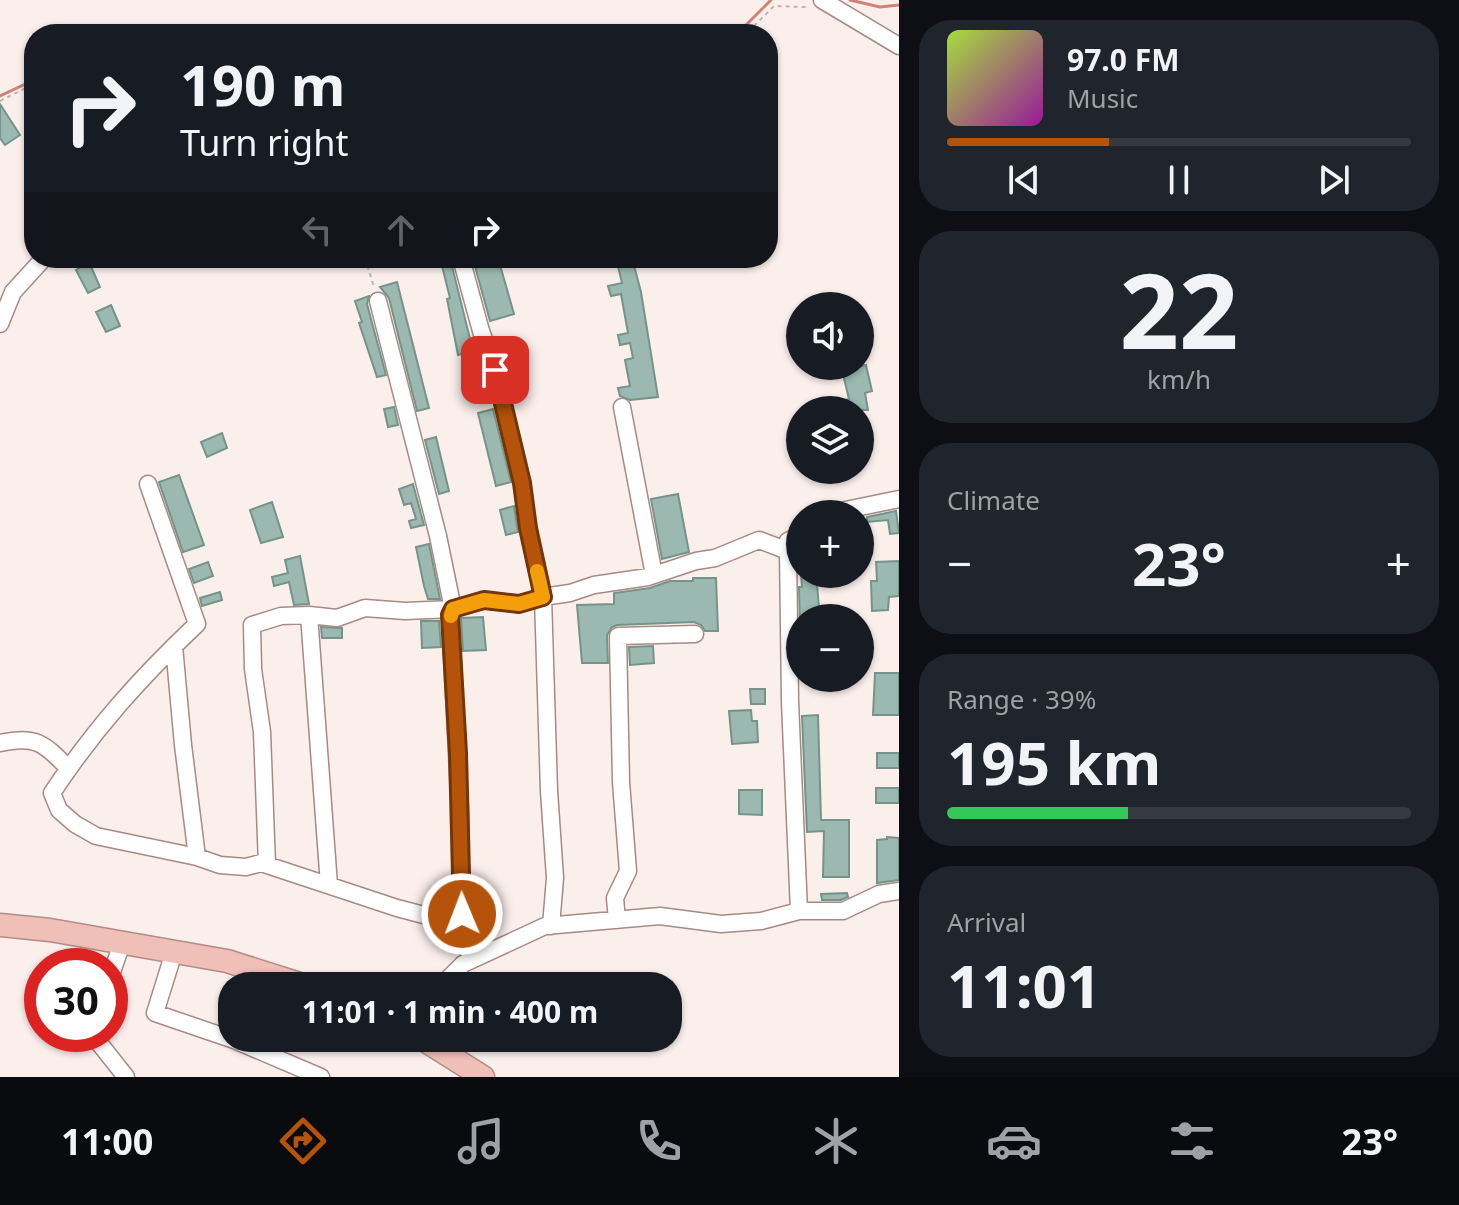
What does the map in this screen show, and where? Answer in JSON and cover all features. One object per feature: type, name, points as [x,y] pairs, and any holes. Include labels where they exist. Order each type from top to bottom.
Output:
[{"type":"highway","points":[[0,925],[50,930],[227,961],[262,972]]},
{"type":"highway","points":[[443,1052],[483,1077]]},
{"type":"street","points":[[818,1],[899,46]]},
{"type":"street","points":[[0,324],[13,292],[35,268]]},
{"type":"street","points":[[464,268],[495,370],[522,483],[543,597],[555,878],[551,926]]},
{"type":"street","points":[[378,301],[438,536],[453,609],[450,615],[460,812],[461,942]]},
{"type":"street","points":[[622,407],[654,575]]},
{"type":"street","points":[[148,484],[197,624],[105,718],[52,793],[59,810],[96,836],[197,857],[220,865],[246,867],[261,863],[439,919],[475,958]]},
{"type":"street","points":[[874,504],[899,499]]},
{"type":"street","points":[[267,865],[262,732],[253,669],[252,625],[281,616],[337,618],[365,608],[453,609],[484,600],[519,604],[654,575],[715,558],[759,540],[786,550]]},
{"type":"street","points":[[788,588],[799,911]]},
{"type":"street","points":[[309,615],[329,885]]},
{"type":"street","points":[[617,920],[615,898],[628,871],[621,782],[618,636],[695,634]]},
{"type":"street","points":[[174,646],[197,857]]},
{"type":"street","points":[[0,743],[28,739],[47,745],[68,768]]},
{"type":"street","points":[[455,972],[463,964],[545,926],[660,916],[721,924],[761,921],[799,911],[843,911],[879,894],[899,891]]},
{"type":"street","points":[[120,948],[122,943]]},
{"type":"street","points":[[174,952],[155,1013],[234,1040],[321,1077]]},
{"type":"street","points":[[106,1052],[126,1077]]},
{"type":"path","points":[[756,24],[774,6],[805,7],[818,1]]},
{"type":"path","points":[[0,101],[24,89]]},
{"type":"path","points":[[368,268],[378,301]]},
{"type":"building","points":[[0,104],[20,135],[5,145],[0,138]]},
{"type":"building","points":[[92,268],[100,287],[88,293],[76,270]]},
{"type":"building","points":[[442,268],[452,268],[473,351],[458,355],[447,299],[450,298]]},
{"type":"building","points":[[475,268],[501,268],[514,314],[490,321]]},
{"type":"building","points":[[618,268],[635,268],[658,397],[630,400],[620,396],[618,388],[630,386],[625,360],[633,358],[630,343],[620,345],[618,335],[628,333],[621,294],[611,296],[608,286],[622,283]]},
{"type":"building","points":[[397,282],[429,408],[417,411],[389,298],[380,287]]},
{"type":"building","points":[[369,296],[367,304],[386,375],[377,377],[355,301]]},
{"type":"building","points":[[111,305],[120,326],[106,332],[96,312]]},
{"type":"building","points":[[844,380],[869,380],[872,391],[865,393],[866,396],[848,396]]},
{"type":"building","points":[[394,407],[398,425],[388,427],[384,409]]},
{"type":"building","points":[[493,409],[511,482],[496,486],[478,413]]},
{"type":"building","points":[[222,433],[227,448],[207,457],[201,442]]},
{"type":"building","points":[[436,437],[449,491],[439,494],[425,440]]},
{"type":"building","points":[[179,475],[204,545],[183,552],[159,482]]},
{"type":"building","points":[[413,484],[424,525],[411,528],[409,521],[416,519],[411,503],[404,505],[399,489]]},
{"type":"building","points":[[678,494],[689,552],[662,559],[651,499]]},
{"type":"building","points":[[272,502],[283,537],[261,543],[250,510]]},
{"type":"building","points":[[514,506],[518,532],[506,535],[500,510]]},
{"type":"building","points":[[896,511],[899,533],[890,534],[888,520],[874,521],[874,516]]},
{"type":"building","points":[[429,544],[440,599],[428,599],[416,547]]},
{"type":"building","points":[[300,556],[309,604],[294,605],[289,582],[274,586],[272,577],[288,573],[285,560]]},
{"type":"building","points":[[899,561],[899,596],[889,597],[888,610],[874,611],[872,604],[871,588],[877,581],[876,562]]},
{"type":"building","points":[[208,562],[213,576],[194,583],[189,569]]},
{"type":"building","points":[[693,578],[716,578],[718,631],[705,631],[694,622],[617,625],[607,635],[608,663],[582,663],[577,605],[614,604],[614,593],[650,588],[670,581],[693,581]]},
{"type":"building","points":[[799,588],[817,588],[819,604],[799,604]]},
{"type":"building","points":[[220,592],[222,600],[202,606],[200,598]]},
{"type":"building","points":[[483,617],[486,650],[463,651],[461,618]]},
{"type":"building","points":[[421,621],[439,621],[441,647],[422,648]]},
{"type":"building","points":[[321,627],[342,628],[342,638],[322,638]]},
{"type":"building","points":[[653,646],[654,663],[630,665],[629,647]]},
{"type":"building","points":[[875,673],[899,673],[899,715],[873,715]]},
{"type":"building","points":[[750,689],[765,689],[765,704],[751,704]]},
{"type":"building","points":[[751,710],[752,721],[757,721],[758,742],[732,744],[729,711]]},
{"type":"building","points":[[818,715],[821,820],[849,820],[849,877],[823,877],[824,831],[807,832],[802,716]]},
{"type":"building","points":[[877,753],[899,753],[899,768],[877,768]]},
{"type":"building","points":[[876,788],[899,788],[899,803],[876,803]]},
{"type":"building","points":[[739,790],[762,790],[762,815],[739,814]]},
{"type":"building","points":[[899,838],[899,880],[877,883],[877,840]]},
{"type":"building","points":[[847,893],[848,897],[841,900],[822,900],[821,894]]},
{"type":"waterway","points":[[747,24],[771,0]]},
{"type":"waterway","points":[[850,0],[880,7],[899,5]]},
{"type":"waterway","points":[[0,96],[24,85]]},
{"type":"slow traffic","points":[[451,616],[453,609],[484,600],[519,604],[543,597],[537,571]]},
{"type":"route","points":[[462,914],[458,753],[450,615],[453,609],[484,600],[519,604],[543,597],[522,483],[495,370]]}]
